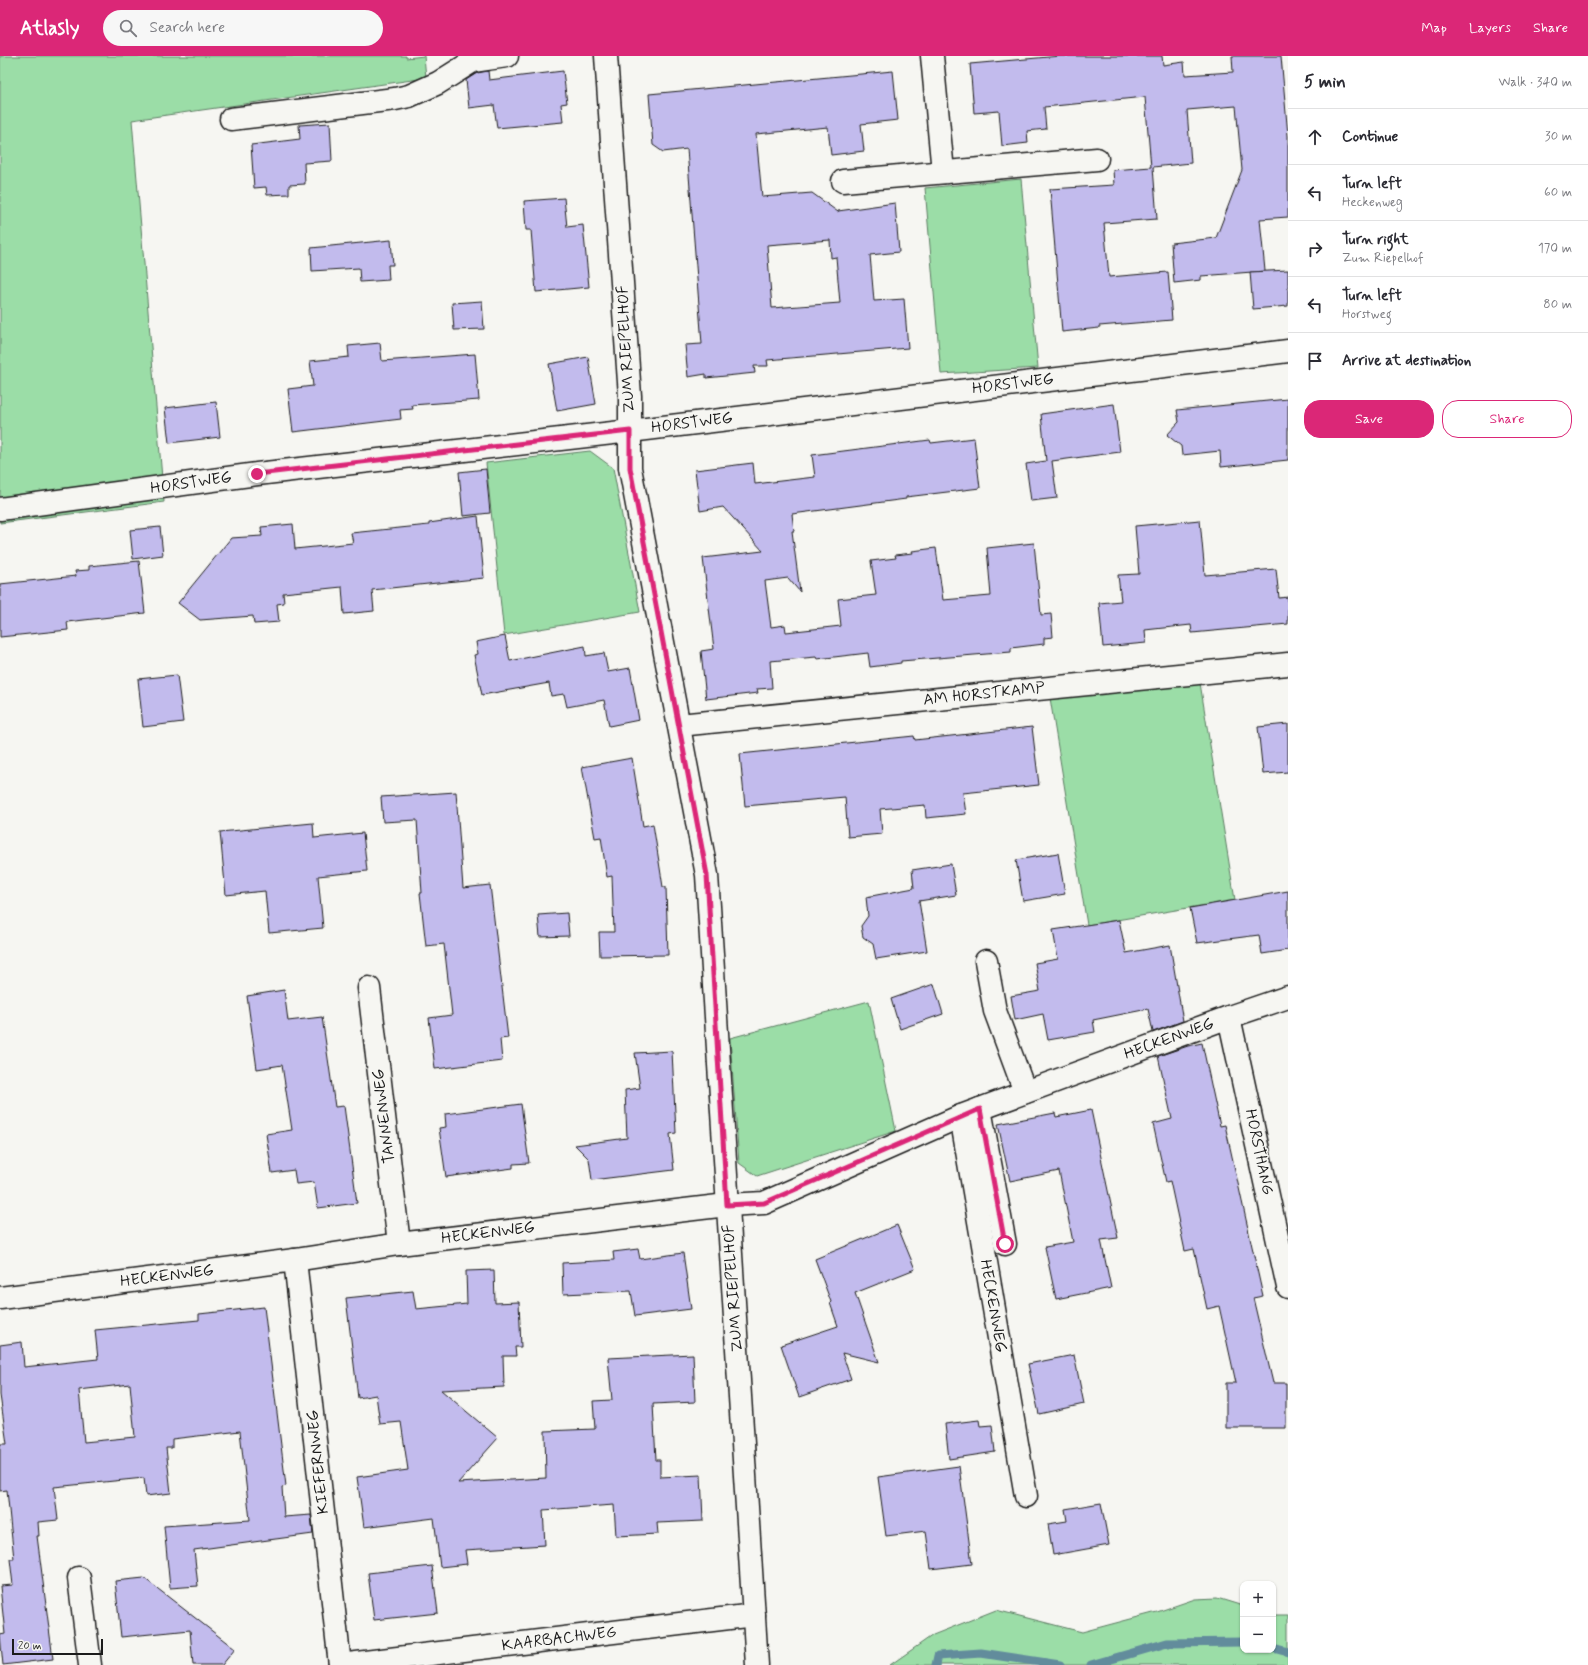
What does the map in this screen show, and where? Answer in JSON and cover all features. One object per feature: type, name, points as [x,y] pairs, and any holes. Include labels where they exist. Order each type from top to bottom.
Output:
[{"type":"street","points":[[231,119],[409,96],[438,83],[473,61],[507,56]]},
{"type":"street","name":"ZUM RIEPELHOF","points":[[606,56],[630,396],[630,468],[707,875],[757,1665]]},
{"type":"street","points":[[932,56],[943,172]]},
{"type":"street","points":[[843,181],[1097,159]]},
{"type":"street","name":"HORSTWEG","points":[[0,509],[257,474],[630,431],[1288,351]]},
{"type":"street","name":"AM HORSTKAMP","points":[[679,725],[1288,664]]},
{"type":"street","points":[[986,961],[995,1011],[1025,1092]]},
{"type":"street","name":"TANNENWEG","points":[[369,988],[400,1244]]},
{"type":"street","name":"HECKENWEG","points":[[0,1298],[295,1260],[400,1244],[727,1205],[764,1203],[971,1113],[1229,1017],[1288,997]]},
{"type":"street","name":"HORSTHANG","points":[[1229,1017],[1288,1287]]},
{"type":"street","points":[[971,1113],[1005,1244]]},
{"type":"street","name":"HECKENWEG","points":[[971,1113],[1026,1496]]},
{"type":"street","name":"KIEFERNWEG","points":[[295,1260],[340,1665]]},
{"type":"street","points":[[79,1578],[90,1665]]},
{"type":"street","name":"KAARBACHWEG","points":[[340,1665],[754,1616]]},
{"type":"green space","points":[[0,56],[406,56],[406,58],[424,56],[426,78],[132,120],[164,502],[0,523]]},
{"type":"green space","points":[[1021,179],[1038,368],[941,374],[925,188]]},
{"type":"green space","points":[[590,451],[613,468],[640,612],[504,635],[486,463]]},
{"type":"green space","points":[[1200,683],[1235,900],[1087,925],[1050,698]]},
{"type":"green space","points":[[869,1001],[896,1131],[757,1176],[739,1163],[730,1038]]},
{"type":"green space","points":[[1217,1598],[1240,1605],[1240,1653],[1276,1653],[1276,1615],[1288,1615],[1288,1665],[890,1665],[933,1635],[996,1610],[1082,1632],[1157,1612],[1195,1599]]},
{"type":"building","points":[[1060,56],[1162,56],[1163,65],[1184,62],[1185,75],[1233,72],[1232,56],[1281,56],[1288,136],[1288,217],[1260,219],[1265,271],[1201,276],[1201,280],[1174,283],[1171,243],[1216,238],[1242,170],[1236,106],[1187,110],[1191,163],[1153,167],[1157,219],[1104,223],[1109,277],[1168,272],[1172,320],[1099,326],[1099,328],[1062,332],[1050,189],[1114,185],[1113,170],[1151,167],[1145,97],[1044,107],[1046,129],[1027,131],[1028,143],[1002,146],[999,111],[974,113],[970,64]]},
{"type":"building","points":[[488,71],[489,80],[563,71],[567,103],[561,104],[563,122],[497,128],[494,105],[469,108],[466,80],[477,73]]},
{"type":"building","points":[[893,71],[898,120],[861,124],[864,151],[831,155],[828,127],[756,134],[762,197],[812,193],[838,212],[895,203],[899,252],[870,255],[874,301],[904,299],[908,348],[767,360],[768,366],[754,366],[755,373],[706,378],[706,374],[688,377],[685,345],[702,344],[687,149],[663,152],[653,145],[649,94]],"holes":[[[830,240],[831,258],[836,257],[840,303],[772,308],[767,245]]]},
{"type":"building","points":[[330,123],[332,161],[304,163],[305,184],[289,185],[289,194],[267,195],[266,187],[254,188],[251,145],[300,139],[299,125]]},
{"type":"building","points":[[564,198],[567,227],[583,225],[589,287],[536,292],[531,230],[526,230],[524,201]]},
{"type":"building","points":[[391,240],[393,265],[388,265],[389,280],[360,282],[359,268],[312,271],[311,248]]},
{"type":"building","points":[[1288,270],[1288,306],[1253,309],[1250,272]]},
{"type":"building","points":[[482,301],[484,329],[454,330],[452,303]]},
{"type":"building","points":[[380,343],[382,361],[475,354],[479,400],[412,405],[413,409],[400,410],[401,419],[293,432],[288,389],[313,386],[310,361],[349,357],[348,346]]},
{"type":"building","points":[[588,357],[596,404],[557,411],[549,364]]},
{"type":"building","points":[[1288,399],[1288,460],[1221,467],[1220,451],[1182,455],[1181,446],[1167,435],[1179,422],[1177,410]]},
{"type":"building","points":[[216,402],[220,437],[169,443],[165,408]]},
{"type":"building","points":[[1114,404],[1120,452],[1052,461],[1057,498],[1031,501],[1026,464],[1046,461],[1041,414]]},
{"type":"building","points":[[974,438],[980,488],[906,497],[906,499],[792,514],[794,531],[792,531],[800,592],[788,578],[765,581],[771,627],[785,625],[786,632],[841,626],[838,599],[876,595],[871,561],[896,558],[895,555],[913,553],[912,551],[936,548],[943,600],[991,596],[987,548],[1034,543],[1041,615],[1051,614],[1053,637],[1044,638],[1044,644],[1011,648],[1011,652],[901,661],[901,663],[870,667],[868,653],[817,659],[816,657],[770,661],[772,688],[757,689],[758,693],[706,699],[701,651],[714,649],[703,558],[763,551],[723,507],[700,511],[695,470],[753,463],[755,484],[815,477],[812,455],[930,440],[931,443]]},
{"type":"building","points":[[486,469],[490,513],[463,516],[459,472]]},
{"type":"building","points":[[478,516],[484,578],[372,590],[374,611],[344,614],[342,587],[283,593],[284,603],[277,604],[279,622],[254,624],[253,616],[200,620],[178,603],[231,538],[262,536],[261,527],[293,524],[295,549],[353,543],[351,533],[429,525],[429,523]]},
{"type":"building","points":[[1200,520],[1205,575],[1276,569],[1279,598],[1288,597],[1288,624],[1192,633],[1191,625],[1145,630],[1146,643],[1103,647],[1099,603],[1121,601],[1118,575],[1139,574],[1135,526]]},
{"type":"building","points":[[160,527],[163,555],[133,559],[130,530]]},
{"type":"building","points":[[139,561],[145,613],[67,622],[68,630],[0,637],[0,584],[76,576],[75,571],[89,570],[89,566]]},
{"type":"building","points":[[505,636],[510,661],[585,646],[586,656],[604,653],[608,672],[630,668],[639,720],[609,726],[604,700],[567,707],[564,694],[551,696],[549,683],[482,695],[474,655],[478,654],[476,642]]},
{"type":"building","points":[[177,675],[183,722],[143,727],[138,679]]},
{"type":"building","points":[[1288,724],[1288,772],[1263,774],[1258,727]]},
{"type":"building","points":[[1032,727],[1039,785],[963,793],[966,814],[926,818],[925,805],[880,809],[882,834],[848,837],[845,797],[745,806],[740,754],[914,736],[915,740]]},
{"type":"building","points":[[632,758],[643,826],[653,824],[663,887],[666,887],[668,955],[600,956],[599,932],[614,932],[612,876],[607,877],[601,837],[595,838],[582,767]]},
{"type":"building","points":[[456,792],[463,888],[490,885],[508,1038],[500,1039],[502,1061],[435,1069],[429,1018],[452,1015],[444,944],[426,946],[420,893],[422,893],[417,820],[383,822],[381,797]]},
{"type":"building","points":[[313,823],[314,838],[363,833],[367,871],[318,876],[323,928],[269,933],[265,891],[226,895],[220,832]]},
{"type":"building","points":[[1058,853],[1065,894],[1023,901],[1016,860]]},
{"type":"building","points":[[951,864],[956,895],[919,901],[927,951],[876,959],[873,944],[863,937],[861,926],[868,916],[866,897],[914,888],[912,870]]},
{"type":"building","points":[[1288,891],[1288,950],[1262,954],[1259,935],[1197,943],[1190,908]]},
{"type":"building","points":[[567,913],[569,936],[540,937],[538,915]]},
{"type":"building","points":[[1119,920],[1126,953],[1170,945],[1183,1021],[1153,1032],[1148,1009],[1093,1020],[1095,1032],[1048,1040],[1043,1014],[1015,1020],[1011,996],[1040,991],[1035,963],[1058,959],[1053,930]]},
{"type":"building","points":[[934,984],[943,1014],[900,1029],[891,999]]},
{"type":"building","points":[[284,990],[288,1021],[322,1017],[335,1107],[344,1106],[357,1203],[318,1208],[314,1182],[296,1184],[294,1170],[272,1173],[266,1134],[292,1130],[282,1065],[257,1069],[247,996]]},
{"type":"building","points":[[1202,1043],[1220,1126],[1225,1125],[1263,1296],[1253,1298],[1273,1383],[1286,1383],[1286,1428],[1226,1428],[1226,1383],[1236,1383],[1219,1306],[1207,1309],[1194,1249],[1185,1251],[1170,1181],[1166,1182],[1153,1124],[1172,1119],[1158,1056]]},
{"type":"building","points":[[672,1051],[676,1133],[670,1134],[674,1170],[592,1180],[589,1159],[575,1145],[627,1138],[625,1090],[640,1088],[635,1053]]},
{"type":"building","points":[[521,1104],[529,1163],[513,1164],[513,1168],[446,1177],[439,1128],[446,1127],[445,1114]]},
{"type":"building","points":[[1091,1110],[1118,1238],[1101,1240],[1111,1288],[1056,1299],[1045,1247],[1073,1242],[1059,1171],[1010,1181],[998,1124],[1055,1113],[1056,1117]]},
{"type":"building","points":[[897,1225],[915,1269],[855,1293],[879,1362],[842,1353],[851,1379],[799,1397],[781,1345],[838,1326],[815,1259]]},
{"type":"building","points":[[638,1249],[640,1259],[683,1253],[691,1309],[635,1316],[631,1291],[563,1294],[562,1263],[614,1260],[613,1252]]},
{"type":"building","points":[[494,1270],[495,1303],[519,1302],[521,1347],[515,1347],[516,1356],[503,1356],[504,1387],[441,1390],[498,1438],[458,1483],[546,1478],[545,1431],[595,1429],[593,1401],[612,1400],[608,1358],[693,1354],[695,1402],[653,1404],[656,1460],[660,1460],[660,1477],[701,1475],[703,1521],[657,1523],[658,1534],[616,1536],[614,1505],[543,1510],[545,1545],[465,1550],[467,1564],[440,1567],[434,1518],[364,1527],[357,1477],[408,1470],[401,1422],[380,1424],[376,1395],[358,1398],[346,1298],[413,1291],[416,1309],[467,1304],[466,1271]]},
{"type":"building","points":[[264,1307],[286,1486],[282,1487],[284,1517],[311,1515],[313,1534],[194,1550],[198,1586],[170,1588],[164,1526],[250,1520],[240,1431],[172,1439],[172,1448],[166,1448],[171,1493],[146,1496],[144,1478],[54,1487],[58,1520],[38,1522],[39,1536],[37,1536],[53,1659],[3,1665],[0,1635],[5,1634],[0,1586],[13,1585],[10,1559],[14,1559],[7,1490],[0,1491],[0,1444],[7,1444],[0,1395],[0,1345],[22,1342],[24,1367],[98,1359],[95,1330],[199,1320],[199,1314]],"holes":[[[130,1384],[135,1437],[84,1442],[79,1390]]]},
{"type":"building","points":[[1074,1355],[1084,1404],[1039,1414],[1028,1364]]},
{"type":"building","points":[[979,1420],[980,1426],[992,1425],[995,1452],[949,1459],[945,1424]]},
{"type":"building","points":[[959,1466],[972,1564],[931,1569],[926,1531],[886,1536],[878,1477]]},
{"type":"building","points":[[1101,1503],[1109,1545],[1053,1555],[1048,1524],[1067,1521],[1065,1509]]},
{"type":"building","points":[[432,1566],[438,1613],[374,1620],[368,1573]]},
{"type":"building","points":[[144,1578],[235,1649],[222,1665],[193,1665],[190,1630],[121,1637],[115,1581]]},
{"type":"waterway","points":[[1091,1665],[1167,1643],[1240,1642]]},
{"type":"waterway","points":[[1276,1649],[1288,1652]]},
{"type":"waterway","points":[[936,1665],[938,1656],[981,1653],[1060,1665]]},
{"type":"route","points":[[257,474],[630,431],[630,468],[707,875],[727,1205],[764,1203],[980,1109],[1005,1244]]}]
